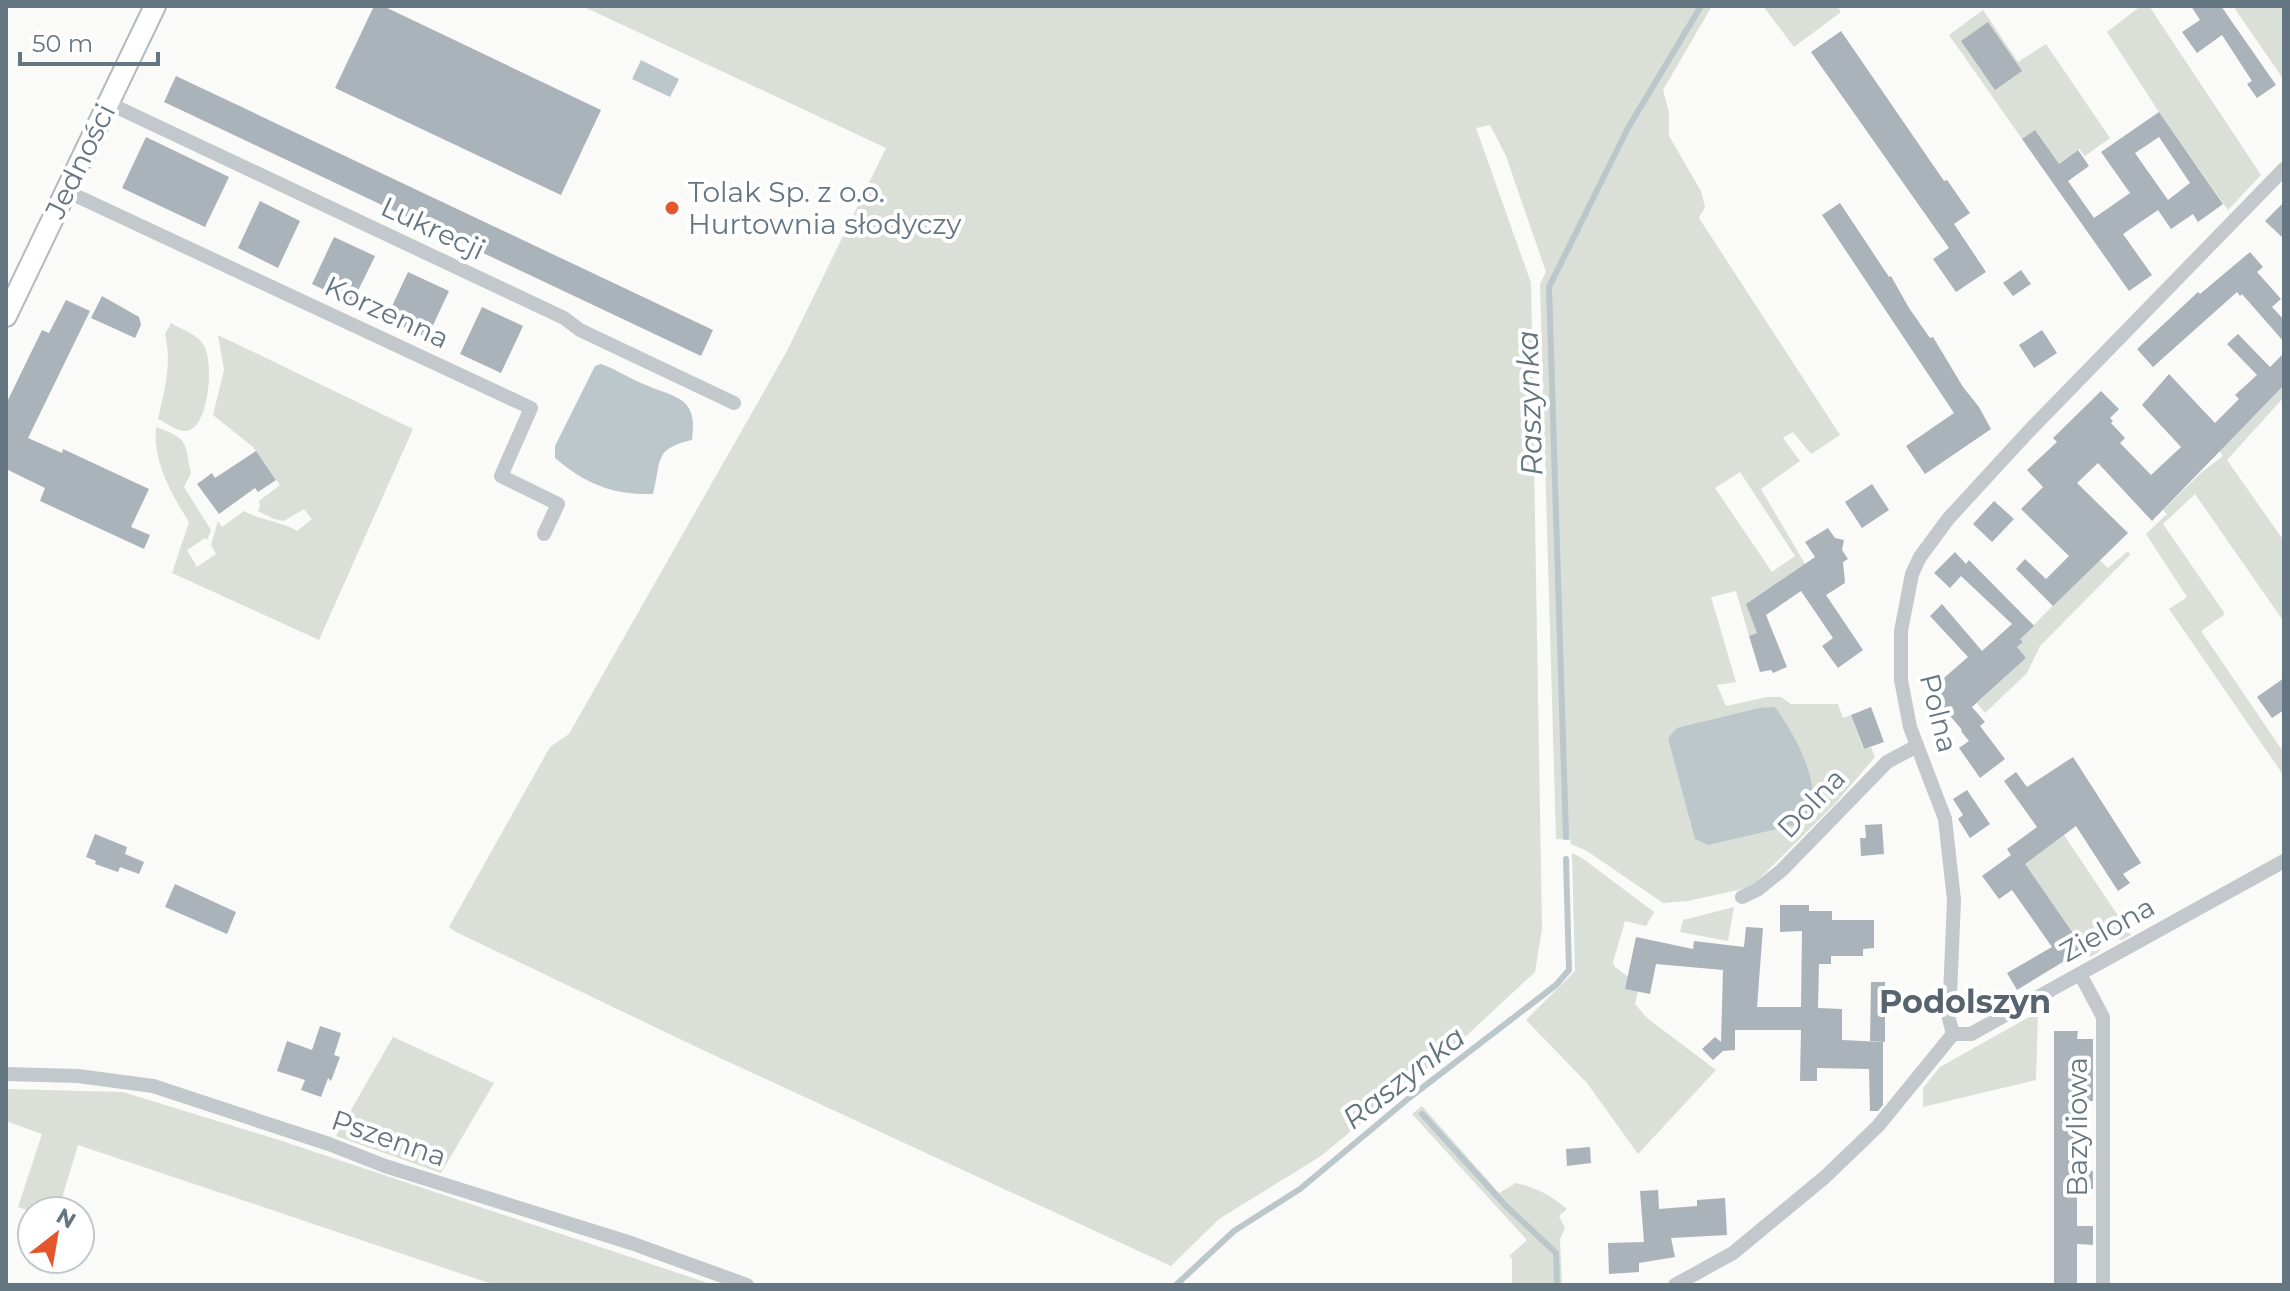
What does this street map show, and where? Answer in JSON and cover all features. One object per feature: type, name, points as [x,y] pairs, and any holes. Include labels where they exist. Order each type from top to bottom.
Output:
[{"type":"street","name":"Jedności","points":[[6,316],[155,6]]},
{"type":"street","name":"Lukrecji","points":[[108,103],[564,318],[580,330],[734,403]]},
{"type":"street","name":"Polna","points":[[1953,1034],[1949,1019],[1954,900],[1945,819],[1910,727],[1901,680],[1901,631],[1908,586],[1920,557],[1952,515],[2028,432],[2284,169]]},
{"type":"street","name":"Korzenna","points":[[66,191],[531,408],[501,476],[558,504],[544,534]]},
{"type":"street","name":"Dolna","points":[[1742,897],[1757,890],[1782,870],[1887,762],[1917,746]]},
{"type":"street","name":"Zielona","points":[[1953,1034],[1971,1034],[2284,861]]},
{"type":"street","name":"Bazyliowa","points":[[2080,974],[2103,1017],[2103,1285]]},
{"type":"street","points":[[1675,1285],[1733,1253],[1825,1177],[1886,1117],[1953,1034]]},
{"type":"street","name":"Pszenna","points":[[6,1074],[78,1076],[153,1086],[329,1144],[385,1166],[631,1243],[747,1285]]},
{"type":"shaded area","points":[[582,6],[1712,6],[1663,90],[1669,113],[1669,136],[1701,191],[1705,207],[1699,218],[1840,435],[1811,454],[1793,432],[1783,438],[1800,461],[1761,489],[1805,564],[1746,604],[1757,633],[1749,636],[1736,591],[1711,597],[1736,682],[1717,685],[1726,706],[1767,697],[1781,697],[1791,704],[1838,704],[1843,718],[1851,715],[1863,749],[1871,747],[1875,757],[1834,805],[1751,887],[1688,901],[1663,903],[1587,851],[1571,844],[1570,840],[1556,839],[1540,284],[1546,272],[1506,156],[1490,125],[1476,128],[1531,283],[1542,929],[1535,972],[1465,1037],[1321,1156],[1219,1219],[1171,1266],[705,1051],[456,932],[449,927],[550,747],[569,734],[787,351],[886,148]],"holes":[[[1740,472],[1795,556],[1772,572],[1715,488]]]},
{"type":"shaded area","points":[[1763,6],[1837,6],[1841,12],[1794,47]]},
{"type":"shaded area","points":[[2141,6],[2149,6],[2261,175],[2228,210],[2107,32]]},
{"type":"shaded area","points":[[2233,6],[2284,6],[2284,80]]},
{"type":"shaded area","points":[[1983,10],[2018,62],[2046,44],[2110,138],[2085,156],[2079,149],[2059,164],[2022,139],[1949,35]]},
{"type":"shaded area","points":[[641,60],[679,79],[670,97],[632,79]]},
{"type":"shaded area","points":[[171,323],[200,340],[209,364],[205,407],[194,427],[187,431],[158,419],[168,366],[165,334]]},
{"type":"shaded area","points":[[218,335],[413,429],[319,640],[172,573],[189,522],[160,465],[156,427],[183,442],[191,473],[184,487],[211,530],[207,540],[205,538],[187,550],[197,567],[216,554],[211,545],[218,521],[222,527],[244,511],[297,531],[312,519],[304,509],[284,521],[258,511],[259,501],[280,485],[253,447],[213,415],[224,370]]},
{"type":"shaded area","points":[[601,364],[682,400],[692,414],[692,440],[665,452],[659,464],[653,494],[600,486],[555,458],[555,446],[595,366]]},
{"type":"shaded area","points":[[2284,385],[2284,397],[2227,460],[2284,541],[2284,622],[2195,494],[2163,524],[2225,614],[2201,631],[2284,753],[2284,776],[2169,609],[2187,597],[2146,534],[2167,514],[2163,510],[2223,456],[2219,450]]},
{"type":"shaded area","points":[[2128,551],[2130,555],[2040,646],[2027,673],[1985,713],[1977,703],[2026,658],[2017,647],[2023,642],[2009,627],[2023,615],[2034,625],[2098,559],[2108,568]]},
{"type":"shaded area","points":[[1775,707],[1806,764],[1813,797],[1811,812],[1803,823],[1708,845],[1695,839],[1668,738],[1677,728]]},
{"type":"shaded area","points":[[2064,835],[2131,935],[2122,940],[2115,938],[2090,957],[2033,876],[2020,867]]},
{"type":"shaded area","points":[[1572,853],[1654,912],[1646,926],[1625,921],[1613,962],[1638,991],[1635,1004],[1647,1018],[1716,1070],[1638,1154],[1587,1083],[1526,1020],[1575,971]]},
{"type":"shaded area","points":[[1734,907],[1728,941],[1680,932],[1683,920]]},
{"type":"shaded area","points":[[2038,1012],[2036,1080],[1923,1107],[1923,1088],[1940,1067]]},
{"type":"shaded area","points":[[393,1037],[494,1083],[441,1173],[336,1136]]},
{"type":"shaded area","points":[[6,1089],[123,1092],[282,1141],[714,1285],[495,1285],[78,1145],[63,1195],[22,1195],[42,1134],[6,1121]]},
{"type":"shaded area","points":[[1422,1106],[1499,1193],[1516,1183],[1543,1193],[1567,1209],[1559,1216],[1565,1228],[1560,1239],[1562,1285],[1512,1285],[1512,1259],[1509,1256],[1527,1240],[1412,1114]]},
{"type":"building","points":[[374,6],[383,6],[601,110],[561,195],[335,88]]},
{"type":"building","points":[[2191,6],[2221,6],[2276,85],[2257,98],[2247,84],[2252,81],[2222,35],[2197,53],[2182,32],[2200,20]]},
{"type":"building","points":[[1988,22],[2022,71],[1995,90],[1961,41]]},
{"type":"building","points":[[1841,31],[1944,181],[1947,180],[1970,213],[1954,224],[1986,272],[1956,292],[1933,259],[1949,248],[1811,52]]},
{"type":"building","points":[[176,76],[713,330],[701,356],[164,102]]},
{"type":"building","points":[[2159,112],[2223,204],[2198,222],[2193,214],[2171,229],[2158,210],[2123,234],[2152,275],[2129,291],[2022,139],[2035,130],[2059,164],[2078,150],[2089,166],[2068,181],[2094,218],[2130,193],[2101,152]],"holes":[[[2159,137],[2190,183],[2168,200],[2135,153]]]},
{"type":"building","points":[[146,137],[229,177],[205,227],[122,188]]},
{"type":"building","points":[[260,201],[300,221],[278,268],[238,248]]},
{"type":"building","points":[[2284,202],[2284,239],[2265,221]]},
{"type":"building","points":[[1840,203],[1891,276],[1909,308],[1930,338],[1933,337],[1991,429],[1925,474],[1906,446],[1954,413],[1822,215]]},
{"type":"building","points":[[334,237],[375,256],[352,303],[312,284]]},
{"type":"building","points":[[2250,252],[2263,267],[2257,272],[2281,299],[2272,307],[2284,320],[2284,342],[2237,292],[2153,367],[2137,349],[2198,292],[2200,294]]},
{"type":"building","points":[[2021,270],[2031,284],[2013,296],[2003,283]]},
{"type":"building","points":[[408,272],[449,291],[427,338],[386,319]]},
{"type":"building","points":[[102,296],[139,317],[141,325],[135,338],[91,318]]},
{"type":"building","points":[[66,300],[90,311],[28,438],[62,453],[63,449],[149,489],[131,527],[150,535],[144,549],[40,501],[45,488],[6,469],[6,404],[42,330],[49,333]]},
{"type":"building","points":[[482,307],[523,326],[501,373],[460,354]]},
{"type":"building","points":[[2042,330],[2057,353],[2034,368],[2019,345]]},
{"type":"building","points":[[2238,334],[2270,367],[2284,353],[2284,385],[2152,521],[2098,463],[2077,483],[2128,533],[2053,606],[2016,569],[2025,559],[2046,579],[2069,556],[2021,509],[2043,487],[2027,470],[2057,442],[2053,438],[2101,391],[2119,409],[2110,418],[2125,438],[2120,443],[2151,475],[2181,447],[2142,405],[2169,374],[2215,423],[2239,399],[2235,395],[2257,375],[2227,344]]},
{"type":"building","points":[[256,451],[276,480],[258,492],[255,488],[219,514],[197,484],[212,473],[215,478]]},
{"type":"building","points":[[1872,484],[1889,510],[1862,528],[1845,502]]},
{"type":"building","points":[[1994,501],[2014,519],[1992,542],[1973,524]]},
{"type":"building","points":[[1828,528],[1835,538],[1844,540],[1842,550],[1848,559],[1843,562],[1845,583],[1826,595],[1863,650],[1838,668],[1822,646],[1833,638],[1801,591],[1766,615],[1787,667],[1773,673],[1771,670],[1760,672],[1749,636],[1757,633],[1746,604],[1815,557],[1805,542]]},
{"type":"building","points":[[1955,552],[1966,564],[1969,560],[2034,626],[2020,639],[2023,642],[2017,647],[2026,658],[1972,707],[1985,722],[1980,726],[2005,759],[1980,778],[1959,748],[1969,741],[1929,691],[1968,657],[1930,616],[1942,604],[1982,651],[2012,624],[1961,576],[1950,588],[1934,573]]},
{"type":"building","points":[[2284,678],[2284,710],[2272,718],[2257,697]]},
{"type":"building","points":[[1871,707],[1884,742],[1864,749],[1851,715]]},
{"type":"building","points":[[2073,757],[2141,863],[2123,874],[2130,883],[2118,891],[2076,826],[2025,864],[2084,949],[2017,990],[2007,973],[2052,947],[2012,890],[1999,899],[1982,876],[2011,855],[2007,849],[2037,827],[2004,781],[2016,772],[2027,787]]},
{"type":"building","points":[[1967,790],[1990,824],[1970,838],[1958,819],[1963,815],[1953,799]]},
{"type":"building","points":[[1882,824],[1884,854],[1861,856],[1860,838],[1866,838],[1865,825]]},
{"type":"building","points":[[95,834],[127,847],[125,854],[144,862],[139,874],[120,867],[118,872],[95,864],[96,861],[86,857]]},
{"type":"building","points":[[175,884],[236,912],[227,934],[165,907]]},
{"type":"building","points":[[1780,905],[1809,905],[1809,911],[1832,911],[1832,920],[1874,920],[1874,948],[1863,949],[1863,956],[1831,956],[1831,964],[1819,964],[1818,1008],[1842,1009],[1842,1040],[1883,1042],[1883,1105],[1878,1111],[1870,1111],[1869,1069],[1817,1068],[1817,1081],[1800,1081],[1801,1030],[1735,1030],[1735,1050],[1723,1051],[1713,1060],[1702,1049],[1715,1037],[1721,1042],[1723,970],[1656,964],[1650,994],[1625,989],[1636,937],[1693,949],[1694,941],[1744,947],[1746,927],[1763,928],[1757,1007],[1801,1007],[1802,931],[1780,932]]},
{"type":"building","points":[[1871,982],[1885,982],[1885,1042],[1870,1041]]},
{"type":"building","points":[[320,1026],[341,1033],[334,1055],[340,1057],[321,1097],[301,1090],[305,1080],[277,1071],[287,1041],[312,1050]]},
{"type":"building","points":[[2054,1031],[2078,1031],[2077,1039],[2093,1039],[2093,1101],[2078,1102],[2077,1170],[2093,1171],[2093,1189],[2077,1189],[2077,1226],[2093,1226],[2093,1245],[2077,1244],[2077,1285],[2054,1285]]},
{"type":"building","points":[[1590,1147],[1591,1163],[1567,1166],[1566,1149]]},
{"type":"building","points":[[1658,1190],[1659,1209],[1697,1206],[1697,1200],[1725,1198],[1727,1235],[1671,1238],[1675,1257],[1639,1263],[1639,1272],[1609,1274],[1608,1243],[1644,1242],[1640,1191]]},
{"type":"waterway","name":"Raszynka","points":[[1566,837],[1549,287],[1628,128],[1701,6]]},
{"type":"waterway","name":"Raszynka","points":[[1176,1285],[1234,1231],[1300,1189],[1409,1098],[1556,985],[1569,970],[1566,859]]},
{"type":"waterway","points":[[1422,1114],[1506,1206],[1556,1253],[1557,1285]]},
{"type":"place","name":"Tolak Sp. z o.o. Hurtownia słodyczy","points":[[672,208]]},
{"type":"district","name":"Podolszyn","points":[[1965,1002]]}]
